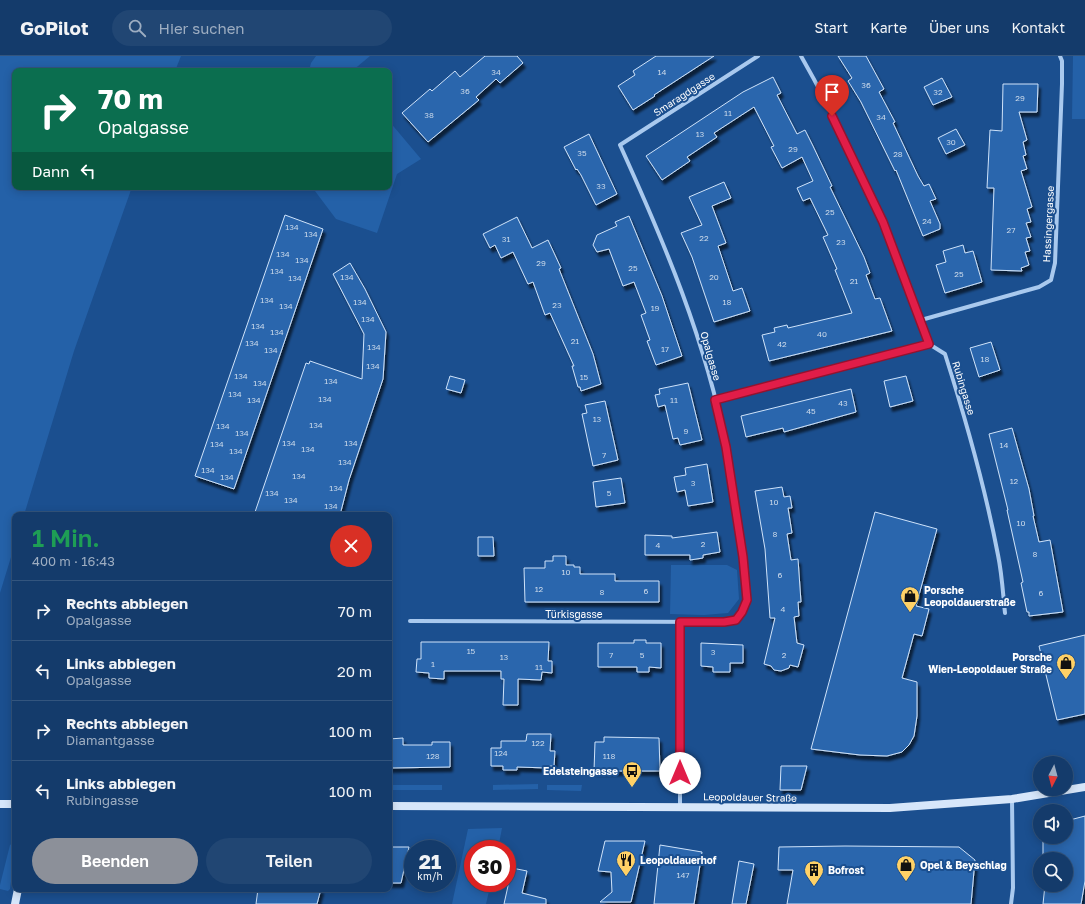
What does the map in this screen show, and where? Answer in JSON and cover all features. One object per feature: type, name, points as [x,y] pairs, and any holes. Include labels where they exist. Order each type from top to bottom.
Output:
[{"type":"main road","name":"Leopoldauer Straße","points":[[392,806],[882,808],[1012,799],[1085,787]]},
{"type":"main road","points":[[0,804],[12,804]]},
{"type":"main road","points":[[15,904],[17,892]]},
{"type":"street","name":"Smaragdgasse","points":[[620,145],[758,56]]},
{"type":"street","points":[[715,400],[929,344],[883,222],[815,81],[801,56]]},
{"type":"street","name":"Hassingergasse","points":[[921,320],[1039,287],[1051,280],[1056,256],[1062,84],[1062,61],[1060,56]]},
{"type":"street","name":"Opalgasse","points":[[620,145],[662,239],[691,316],[715,400],[726,447],[743,557],[747,600],[742,612],[736,620],[724,622],[680,622]]},
{"type":"street","name":"Rubingasse","points":[[929,344],[945,354],[968,427],[999,556],[1005,613]]},
{"type":"street","name":"Türkisgasse","points":[[410,621],[680,622]]},
{"type":"street","points":[[680,622],[680,807]]},
{"type":"street","points":[[1011,904],[1013,888],[1012,799]]},
{"type":"shaded area","points":[[0,56],[181,56],[176,68],[12,68],[12,190],[131,190],[74,351],[25,512],[12,512],[12,554],[0,593]]},
{"type":"shaded area","points":[[316,56],[370,56],[356,68],[310,68],[311,63]]},
{"type":"shaded area","points":[[1073,56],[1085,56],[1085,119],[1072,119]]},
{"type":"shaded area","points":[[392,125],[421,159],[397,174],[392,189]]},
{"type":"shaded area","points":[[314,190],[392,190],[377,233],[336,219]]},
{"type":"shaded area","points":[[671,565],[727,565],[737,570],[739,599],[728,613],[704,615],[670,614]]},
{"type":"shaded area","points":[[538,784],[538,789],[493,790],[493,785]]},
{"type":"shaded area","points":[[392,785],[442,785],[442,790],[392,790]]},
{"type":"shaded area","points":[[547,785],[582,785],[581,791],[547,790]]},
{"type":"shaded area","points":[[502,828],[500,840],[466,840],[468,829]]},
{"type":"shaded area","points":[[12,844],[12,874],[10,889],[8,891],[0,889],[0,885],[10,845]]},
{"type":"shaded area","points":[[464,848],[464,892],[489,892],[486,904],[452,904],[455,892],[456,892],[456,885]]},
{"type":"building","points":[[485,56],[517,56],[523,63],[500,83],[496,79],[476,97],[479,100],[428,142],[402,113],[430,89],[432,91],[455,71],[460,77]]},
{"type":"building","points":[[656,56],[714,56],[633,110],[618,86],[635,75],[633,71]]},
{"type":"building","points":[[838,56],[866,56],[884,89],[879,92],[895,122],[893,123],[918,176],[924,186],[929,184],[936,199],[930,201],[940,224],[940,229],[923,236],[896,170],[895,171],[861,102],[848,81],[852,78]]},
{"type":"building","points":[[773,77],[781,93],[777,95],[797,134],[805,130],[832,186],[830,187],[864,257],[870,273],[866,275],[875,299],[880,298],[892,331],[769,361],[762,335],[775,332],[774,328],[787,325],[788,328],[852,313],[835,270],[837,269],[823,237],[828,235],[810,198],[803,201],[797,188],[813,181],[802,157],[782,168],[771,147],[774,146],[754,107],[714,133],[717,137],[687,157],[690,161],[662,180],[646,156],[743,92]]},
{"type":"building","points":[[942,78],[952,97],[933,105],[924,87]]},
{"type":"building","points":[[1003,84],[1038,84],[1037,112],[1019,112],[1027,140],[1023,142],[1026,155],[1023,156],[1027,169],[1021,171],[1032,207],[1027,209],[1031,222],[1026,223],[1031,237],[1026,238],[1030,251],[1025,252],[1029,265],[1021,268],[1022,271],[991,270],[994,188],[987,188],[990,130],[1002,131]]},
{"type":"building","points":[[956,129],[965,145],[946,154],[938,138]]},
{"type":"building","points":[[589,134],[617,194],[596,205],[581,175],[577,169],[576,170],[564,147]]},
{"type":"building","points":[[724,182],[731,198],[712,206],[726,243],[718,246],[733,291],[742,288],[750,311],[714,322],[692,257],[681,233],[702,225],[689,197]]},
{"type":"building","points":[[285,215],[323,229],[234,489],[195,476]]},
{"type":"building","points":[[629,216],[662,296],[682,356],[656,365],[647,341],[650,340],[641,315],[646,313],[634,282],[623,286],[609,249],[597,252],[593,245],[597,235],[617,226],[615,222]]},
{"type":"building","points":[[517,217],[532,248],[548,240],[561,268],[559,269],[593,354],[601,384],[581,391],[580,387],[578,387],[572,366],[574,366],[550,313],[545,315],[533,282],[528,284],[513,252],[501,258],[495,245],[490,248],[483,234]]},
{"type":"building","points":[[963,245],[965,253],[973,251],[982,282],[945,293],[936,265],[946,262],[943,251]]},
{"type":"building","points":[[350,263],[365,289],[386,332],[383,379],[349,480],[341,512],[255,512],[306,363],[309,364],[310,361],[362,379],[364,334],[333,274]]},
{"type":"building","points":[[991,342],[1000,370],[979,377],[970,348]]},
{"type":"building","points":[[450,376],[465,380],[461,393],[446,389]]},
{"type":"building","points":[[906,376],[913,401],[890,407],[884,381]]},
{"type":"building","points":[[688,383],[702,440],[680,445],[678,438],[673,439],[665,405],[658,407],[655,395],[660,394],[659,389]]},
{"type":"building","points":[[851,389],[856,412],[784,432],[783,428],[746,437],[741,416]]},
{"type":"building","points":[[605,401],[618,460],[593,466],[582,414],[587,413],[585,405]]},
{"type":"building","points":[[1012,428],[1029,489],[1039,542],[1050,540],[1063,612],[1029,616],[1029,612],[1027,612],[1021,583],[1023,582],[1008,510],[989,434]]},
{"type":"building","points":[[707,464],[713,502],[688,506],[685,490],[677,492],[674,477],[686,475],[685,468]]},
{"type":"building","points":[[621,478],[625,503],[596,507],[593,482]]},
{"type":"building","points":[[782,487],[784,497],[790,496],[792,508],[788,508],[792,533],[787,534],[791,560],[798,559],[801,602],[798,602],[799,616],[794,617],[797,643],[804,645],[798,667],[790,665],[789,668],[781,671],[774,670],[771,666],[764,664],[775,618],[770,618],[765,549],[755,491]]},
{"type":"building","points":[[875,512],[937,529],[916,606],[929,609],[922,636],[914,634],[902,678],[917,682],[917,716],[914,736],[909,745],[902,752],[887,756],[860,755],[811,749]]},
{"type":"building","points":[[717,532],[720,552],[703,555],[703,558],[690,560],[690,555],[645,555],[645,535],[672,536],[672,538]]},
{"type":"building","points":[[478,537],[493,537],[494,556],[478,556]]},
{"type":"building","points":[[553,556],[566,556],[566,565],[580,567],[580,574],[615,574],[615,581],[659,581],[659,602],[525,602],[524,568],[545,568],[545,561],[553,561]]},
{"type":"building","name":"Porsche Wien-Leopoldauer Straße","points":[[1085,635],[1085,714],[1057,720],[1039,646]]},
{"type":"building","points":[[634,640],[646,640],[646,643],[661,643],[661,668],[649,667],[649,672],[637,672],[637,667],[598,667],[598,643],[634,643]]},
{"type":"building","points":[[421,642],[549,642],[548,661],[552,661],[552,673],[542,672],[541,680],[518,679],[518,705],[503,705],[504,679],[501,679],[501,671],[444,671],[444,679],[429,678],[429,673],[416,672],[417,659],[421,659]]},
{"type":"building","points":[[701,643],[743,645],[743,663],[730,663],[730,672],[713,672],[713,667],[701,666]]},
{"type":"building","points":[[527,734],[551,734],[550,751],[555,751],[554,766],[549,766],[549,768],[517,767],[517,770],[503,770],[503,766],[491,766],[491,748],[501,748],[501,741],[526,741]]},
{"type":"building","points":[[604,737],[659,738],[660,771],[594,771],[595,742],[604,742]]},
{"type":"building","points":[[403,738],[403,745],[432,745],[432,742],[450,742],[450,767],[392,768],[392,739]]},
{"type":"building","points":[[781,766],[807,766],[801,790],[780,790]]},
{"type":"building","points":[[1085,816],[1085,881],[1081,904],[1043,904],[1044,892],[1073,892],[1073,852],[1043,852],[1043,844],[1073,844],[1073,819]]},
{"type":"building","name":"Leopoldauerhof","points":[[605,841],[645,841],[631,902],[600,902],[612,892],[611,872],[598,871]]},
{"type":"building","points":[[660,845],[702,852],[694,904],[654,904]]},
{"type":"building","points":[[392,847],[404,847],[404,870],[401,883],[392,883]]},
{"type":"building","name":"Opel & Beyschlag","points":[[779,847],[959,847],[975,860],[971,904],[787,904],[793,870],[778,870]]},
{"type":"building","points":[[739,861],[754,864],[746,904],[732,904]]},
{"type":"building","points":[[516,869],[527,871],[522,893],[546,899],[546,904],[504,904],[507,892],[516,892]]},
{"type":"building","points":[[258,892],[320,892],[317,904],[256,904]]},
{"type":"place","name":"Porsche Leopoldauerstraße","points":[[910,613]]},
{"type":"place","name":"Porsche Wien-Leopoldauer Straße","points":[[1066,680]]},
{"type":"place","name":"Edelsteingasse","points":[[632,788]]},
{"type":"place","name":"Leopoldauerhof","points":[[626,877]]},
{"type":"place","name":"Opel & Beyschlag","points":[[906,882]]},
{"type":"place","name":"Bofrost","points":[[814,887]]},
{"type":"route","points":[[680,773],[680,622],[724,622],[736,620],[742,612],[747,600],[743,557],[726,447],[715,400],[929,344],[883,222],[832,116]]}]
